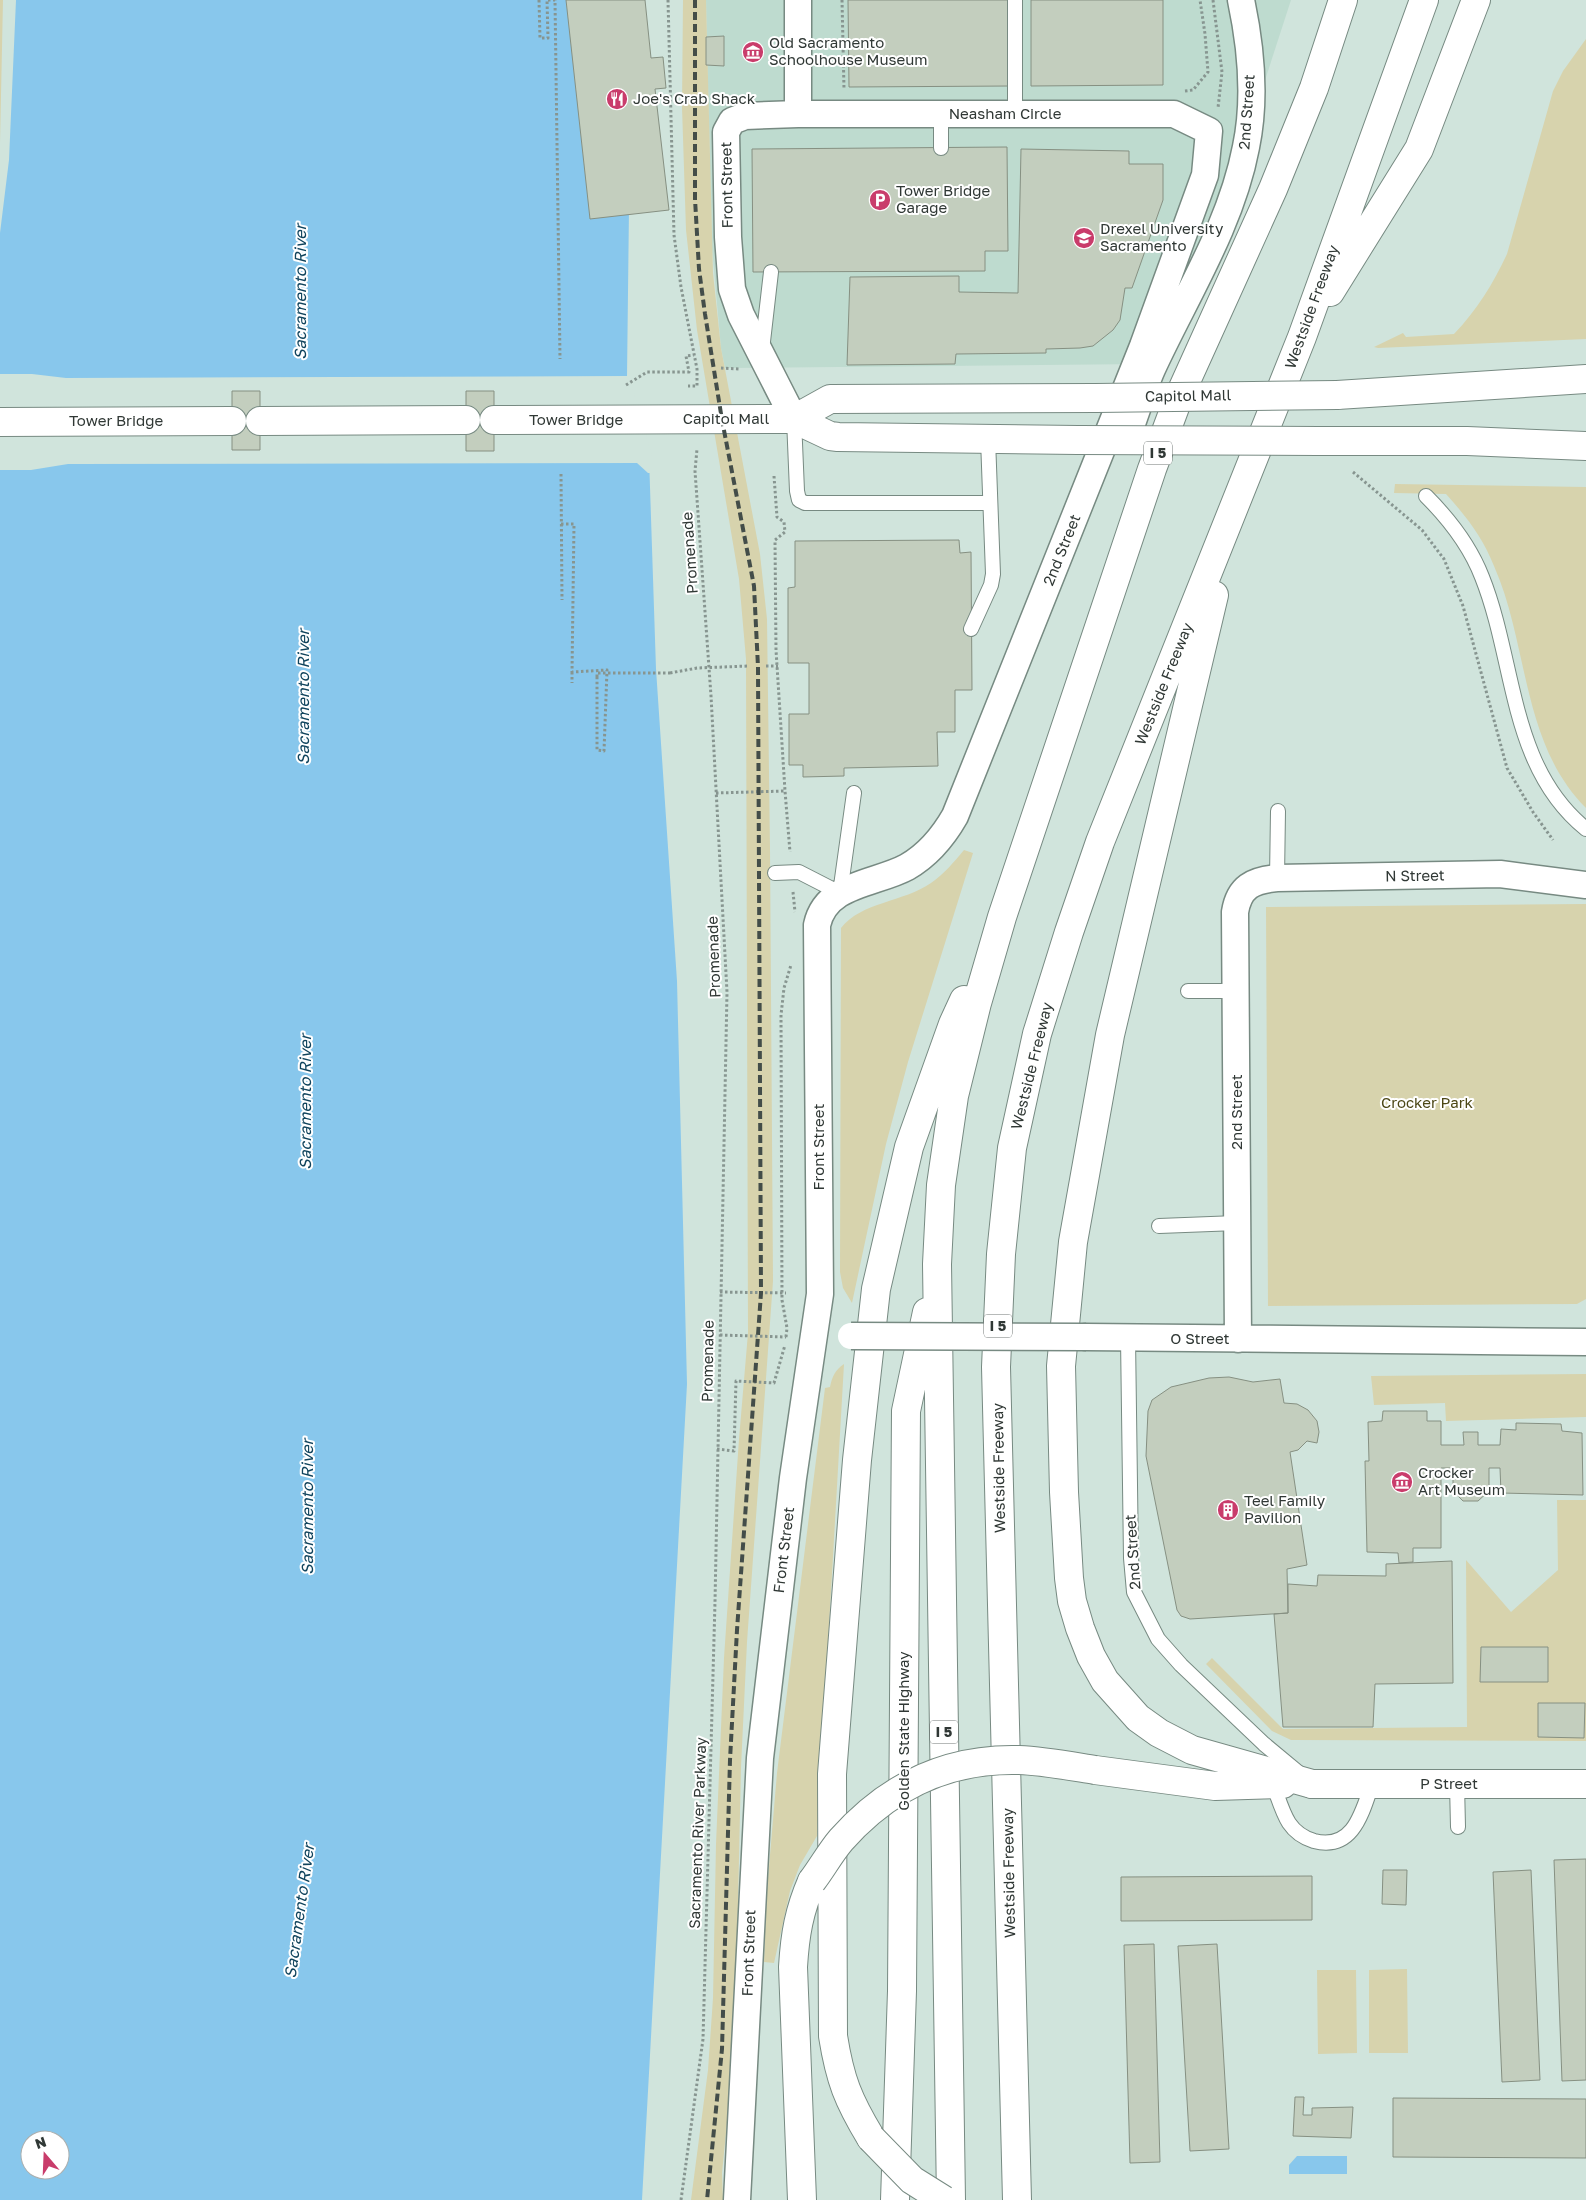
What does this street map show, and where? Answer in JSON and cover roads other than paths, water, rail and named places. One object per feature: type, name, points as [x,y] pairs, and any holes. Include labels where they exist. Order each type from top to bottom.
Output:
[{"type":"main road","name":"I 5","points":[[951,2200],[937,1264],[941,1185],[954,1096],[977,1003],[1002,917],[1152,469],[1178,399],[1273,189],[1314,88],[1343,0]]},
{"type":"main road","name":"Westside Freeway","points":[[1017,2200],[996,1367],[1001,1254],[1012,1148],[1037,1034],[1100,842],[1302,338],[1424,0]]},
{"type":"main road","points":[[1302,338],[1420,149],[1476,0]]},
{"type":"main road","name":"Capitol Mall","points":[[659,420],[794,418],[830,399],[1337,395],[1586,379]]},
{"type":"main road","name":"Capitol Mall","points":[[794,418],[830,436],[838,437],[1319,442],[1467,441],[1586,446]]},
{"type":"main road","points":[[260,421],[466,420]]},
{"type":"main road","name":"Tower Bridge","points":[[494,420],[659,420]]},
{"type":"main road","name":"Tower Bridge","points":[[0,422],[232,421]]},
{"type":"main road","points":[[1233,511],[1110,1035],[1073,1242],[1061,1366],[1064,1492],[1069,1578],[1072,1601],[1091,1656],[1105,1681],[1138,1718],[1159,1733],[1192,1750],[1312,1784]]},
{"type":"main road","points":[[944,2200],[912,2180],[871,2138],[852,2107],[839,2073],[833,2036],[832,1774],[857,1460],[876,1289],[909,1147],[953,1024],[1002,917]]},
{"type":"main road","name":"Golden State Highway","points":[[895,2200],[902,1991],[906,1411],[937,1264]]},
{"type":"main road","name":"P Street","points":[[802,2200],[793,1967],[795,1934],[801,1907],[812,1881],[840,1841],[870,1811],[904,1786],[940,1770],[983,1762],[1020,1760],[1215,1786],[1273,1784],[1586,1784]]},
{"type":"street","points":[[798,0],[798,114]]},
{"type":"street","name":"2nd Street","points":[[1126,440],[1152,371],[1213,244],[1234,191],[1247,145],[1250,99],[1250,45],[1241,0]]},
{"type":"street","name":"Neasham Circle","points":[[798,114],[1174,114],[1209,131]]},
{"type":"street","name":"Front Street","points":[[794,418],[751,362],[730,278],[726,132],[732,121],[740,116],[798,114]]},
{"type":"street","name":"2nd Street","points":[[834,898],[909,866],[931,849],[945,833],[955,816],[1143,346],[1205,175],[1209,131]]},
{"type":"street","name":"N Street","points":[[1245,887],[1260,880],[1277,878],[1500,874],[1586,885]]},
{"type":"street","name":"2nd Street","points":[[1238,1339],[1235,912],[1237,902],[1245,887]]},
{"type":"street","name":"Front Street","points":[[737,2200],[760,1758],[793,1478],[820,1294],[817,925],[822,910],[834,898]]},
{"type":"street","name":"O Street","points":[[815,1335],[1586,1342]]},
{"type":"lane","points":[[1015,0],[1016,114]]},
{"type":"lane","points":[[940,148],[941,114]]},
{"type":"lane","points":[[751,362],[771,272]]},
{"type":"lane","points":[[794,418],[797,491],[800,500],[805,503],[990,502]]},
{"type":"lane","points":[[971,629],[992,585],[988,439]]},
{"type":"lane","points":[[1426,496],[1460,534],[1482,577],[1520,720],[1537,768],[1558,801],[1586,829]]},
{"type":"lane","points":[[775,873],[798,872],[834,898],[854,793]]},
{"type":"lane","points":[[1277,878],[1278,811]]},
{"type":"lane","points":[[1188,992],[1237,990]]},
{"type":"lane","points":[[1159,1226],[1237,1223]]},
{"type":"lane","name":"2nd Street","points":[[1128,1338],[1131,1558],[1134,1592],[1158,1639],[1181,1665],[1264,1744],[1312,1784]]},
{"type":"lane","points":[[1273,1784],[1290,1824],[1308,1839],[1322,1843],[1342,1839],[1351,1830],[1360,1817],[1372,1784]]},
{"type":"lane","points":[[1457,1784],[1458,1827]]},
{"type":"water","name":"Sacramento River","points":[[16,0],[624,0],[630,123],[627,377],[649,457],[656,669],[677,981],[687,1384],[642,2200],[0,2200],[0,233],[9,160]]},
{"type":"water","points":[[1297,2156],[1347,2156],[1347,2174],[1289,2174],[1289,2165]]},
{"type":"railway","points":[[695,0],[695,199],[699,269],[722,420],[754,586],[758,667],[761,1293],[737,1630],[730,1760],[722,2049],[707,2200]]},
{"type":"place","name":"Old Sacramento Schoolhouse Museum","points":[[753,52]]},
{"type":"place","name":"Joe's Crab Shack","points":[[617,99]]},
{"type":"place","name":"Tower Bridge Garage","points":[[880,200]]},
{"type":"place","name":"Drexel University Sacramento","points":[[1084,238]]},
{"type":"place","name":"Crocker Art Museum","points":[[1402,1482]]},
{"type":"place","name":"Teel Family Pavilion","points":[[1228,1510]]},
{"type":"park label","name":"Crocker Park","points":[[1427,1103]]}]
